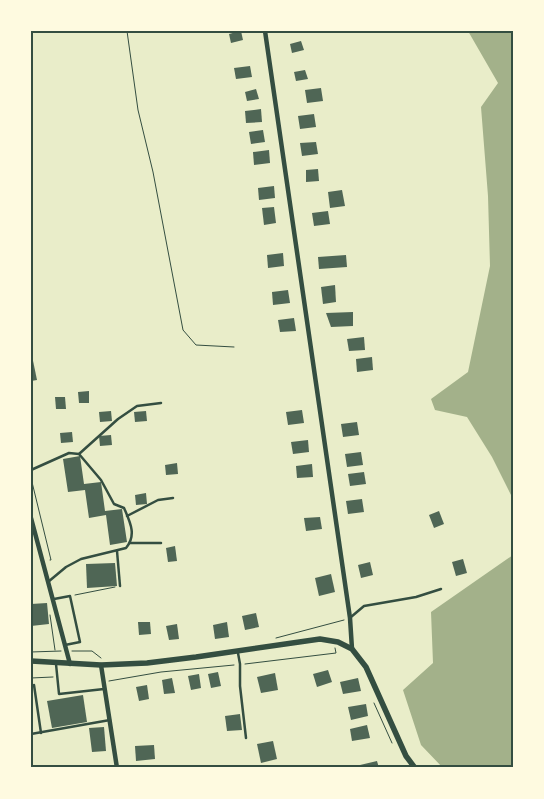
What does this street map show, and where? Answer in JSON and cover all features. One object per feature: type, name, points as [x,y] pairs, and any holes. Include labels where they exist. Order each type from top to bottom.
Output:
[{"type":"street","points":[[265,31],[350,618],[352,649]]},
{"type":"street","points":[[31,518],[70,664]]},
{"type":"street","points":[[31,661],[70,664],[146,662],[320,639],[338,642],[352,649],[366,667],[406,756],[415,768]]},
{"type":"street","points":[[102,662],[117,768]]},
{"type":"lane","points":[[79,454],[118,419],[137,406],[161,403]]},
{"type":"lane","points":[[31,470],[69,453],[79,454],[101,480],[114,504],[124,508],[133,536],[126,548],[81,559],[66,567],[48,582]]},
{"type":"lane","points":[[127,516],[158,500],[173,498]]},
{"type":"lane","points":[[130,543],[162,543]]},
{"type":"lane","points":[[117,551],[120,586]]},
{"type":"lane","points":[[350,618],[364,606],[416,597],[441,589]]},
{"type":"lane","points":[[53,599],[70,596],[80,642],[66,648]]},
{"type":"lane","points":[[238,651],[246,738]]},
{"type":"lane","points":[[56,663],[59,694],[105,689]]},
{"type":"lane","points":[[34,685],[40,733]]},
{"type":"lane","points":[[31,734],[110,720]]},
{"type":"path","points":[[127,31],[138,110],[153,172],[183,330],[196,345],[234,347]]},
{"type":"path","points":[[70,596],[120,586]]},
{"type":"path","points":[[271,639],[350,618]]},
{"type":"path","points":[[104,682],[161,672],[336,653],[335,647],[340,648]]},
{"type":"path","points":[[31,652],[66,648],[92,651],[102,662]]},
{"type":"path","points":[[31,678],[58,677]]},
{"type":"path","points":[[372,696],[394,746]]},
{"type":"shaded area","points":[[468,31],[513,31],[513,499],[492,457],[467,417],[435,410],[431,399],[468,372],[490,266],[488,196],[481,107],[498,83]]},
{"type":"shaded area","points":[[513,555],[513,768],[443,768],[421,745],[403,690],[433,663],[431,612]]},
{"type":"building","points":[[241,31],[243,40],[231,43],[229,34]]},
{"type":"building","points":[[301,41],[304,50],[292,53],[290,44]]},
{"type":"building","points":[[250,66],[252,77],[236,79],[234,68]]},
{"type":"building","points":[[305,70],[308,79],[296,81],[294,72]]},
{"type":"building","points":[[321,88],[323,101],[307,103],[305,90]]},
{"type":"building","points":[[256,89],[259,99],[247,101],[245,92]]},
{"type":"building","points":[[261,109],[262,122],[246,123],[245,111]]},
{"type":"building","points":[[314,114],[316,127],[300,129],[298,116]]},
{"type":"building","points":[[263,130],[265,142],[251,144],[249,132]]},
{"type":"building","points":[[316,142],[318,154],[302,156],[300,143]]},
{"type":"building","points":[[269,150],[270,163],[254,165],[253,152]]},
{"type":"building","points":[[318,169],[319,181],[306,182],[306,170]]},
{"type":"building","points":[[274,186],[275,198],[259,200],[258,188]]},
{"type":"building","points":[[342,190],[345,206],[330,208],[328,192]]},
{"type":"building","points":[[274,207],[276,223],[264,225],[262,208]]},
{"type":"building","points":[[328,211],[330,224],[314,226],[312,213]]},
{"type":"building","points":[[283,253],[284,266],[268,268],[267,255]]},
{"type":"building","points":[[346,255],[347,267],[319,269],[318,257]]},
{"type":"building","points":[[335,285],[336,302],[323,304],[321,287]]},
{"type":"building","points":[[288,290],[290,303],[273,305],[272,292]]},
{"type":"building","points":[[353,312],[353,326],[331,327],[326,313]]},
{"type":"building","points":[[294,318],[296,331],[280,332],[278,320]]},
{"type":"building","points":[[364,337],[365,350],[349,351],[347,339]]},
{"type":"building","points":[[31,351],[37,380],[31,381]]},
{"type":"building","points":[[372,357],[373,370],[357,372],[356,359]]},
{"type":"building","points":[[89,391],[89,403],[79,403],[78,392]]},
{"type":"building","points":[[55,397],[65,397],[66,409],[56,409]]},
{"type":"building","points":[[302,410],[304,423],[288,425],[286,412]]},
{"type":"building","points":[[111,411],[112,421],[100,422],[99,412]]},
{"type":"building","points":[[146,411],[147,421],[135,422],[134,412]]},
{"type":"building","points":[[357,422],[359,435],[343,437],[341,424]]},
{"type":"building","points":[[72,432],[73,442],[61,443],[60,433]]},
{"type":"building","points":[[111,435],[112,445],[100,446],[99,436]]},
{"type":"building","points":[[308,440],[309,452],[293,454],[291,442]]},
{"type":"building","points":[[361,452],[363,465],[347,467],[345,454]]},
{"type":"building","points":[[80,456],[84,484],[101,482],[105,511],[122,509],[127,542],[110,545],[106,515],[89,518],[85,490],[68,492],[63,459]]},
{"type":"building","points":[[177,463],[178,474],[166,475],[165,465]]},
{"type":"building","points":[[312,464],[313,477],[297,478],[296,466]]},
{"type":"building","points":[[364,472],[366,484],[350,486],[348,474]]},
{"type":"building","points":[[146,493],[147,504],[136,505],[135,495]]},
{"type":"building","points":[[362,499],[364,512],[348,514],[346,501]]},
{"type":"building","points":[[439,511],[444,524],[434,528],[429,515]]},
{"type":"building","points":[[320,517],[322,529],[306,531],[304,518]]},
{"type":"building","points":[[175,546],[177,561],[168,562],[166,548]]},
{"type":"building","points":[[463,559],[467,573],[456,576],[452,562]]},
{"type":"building","points":[[370,562],[373,575],[361,578],[358,565]]},
{"type":"building","points":[[115,563],[117,586],[87,588],[86,564]]},
{"type":"building","points":[[331,574],[335,592],[319,596],[315,578]]},
{"type":"building","points":[[47,603],[49,624],[31,626],[31,604]]},
{"type":"building","points":[[256,613],[259,627],[245,630],[242,616]]},
{"type":"building","points":[[138,622],[150,622],[151,634],[139,635]]},
{"type":"building","points":[[227,622],[229,637],[215,639],[213,625]]},
{"type":"building","points":[[177,624],[179,639],[169,640],[166,626]]},
{"type":"building","points":[[328,670],[332,682],[317,687],[313,674]]},
{"type":"building","points":[[218,672],[221,686],[211,688],[208,674]]},
{"type":"building","points":[[275,673],[278,690],[261,693],[257,677]]},
{"type":"building","points":[[199,674],[201,688],[191,690],[188,676]]},
{"type":"building","points":[[172,678],[175,693],[164,694],[162,680]]},
{"type":"building","points":[[358,678],[361,691],[343,694],[340,682]]},
{"type":"building","points":[[147,685],[149,699],[139,701],[136,687]]},
{"type":"building","points":[[83,695],[87,722],[52,728],[47,701]]},
{"type":"building","points":[[366,704],[368,716],[351,720],[348,707]]},
{"type":"building","points":[[240,714],[242,730],[227,731],[225,716]]},
{"type":"building","points":[[367,725],[370,738],[352,741],[350,729]]},
{"type":"building","points":[[104,727],[106,751],[92,752],[89,728]]},
{"type":"building","points":[[273,741],[277,759],[261,763],[257,744]]},
{"type":"building","points":[[154,745],[155,759],[136,761],[135,746]]},
{"type":"building","points":[[377,761],[379,768],[360,768],[360,765]]}]
